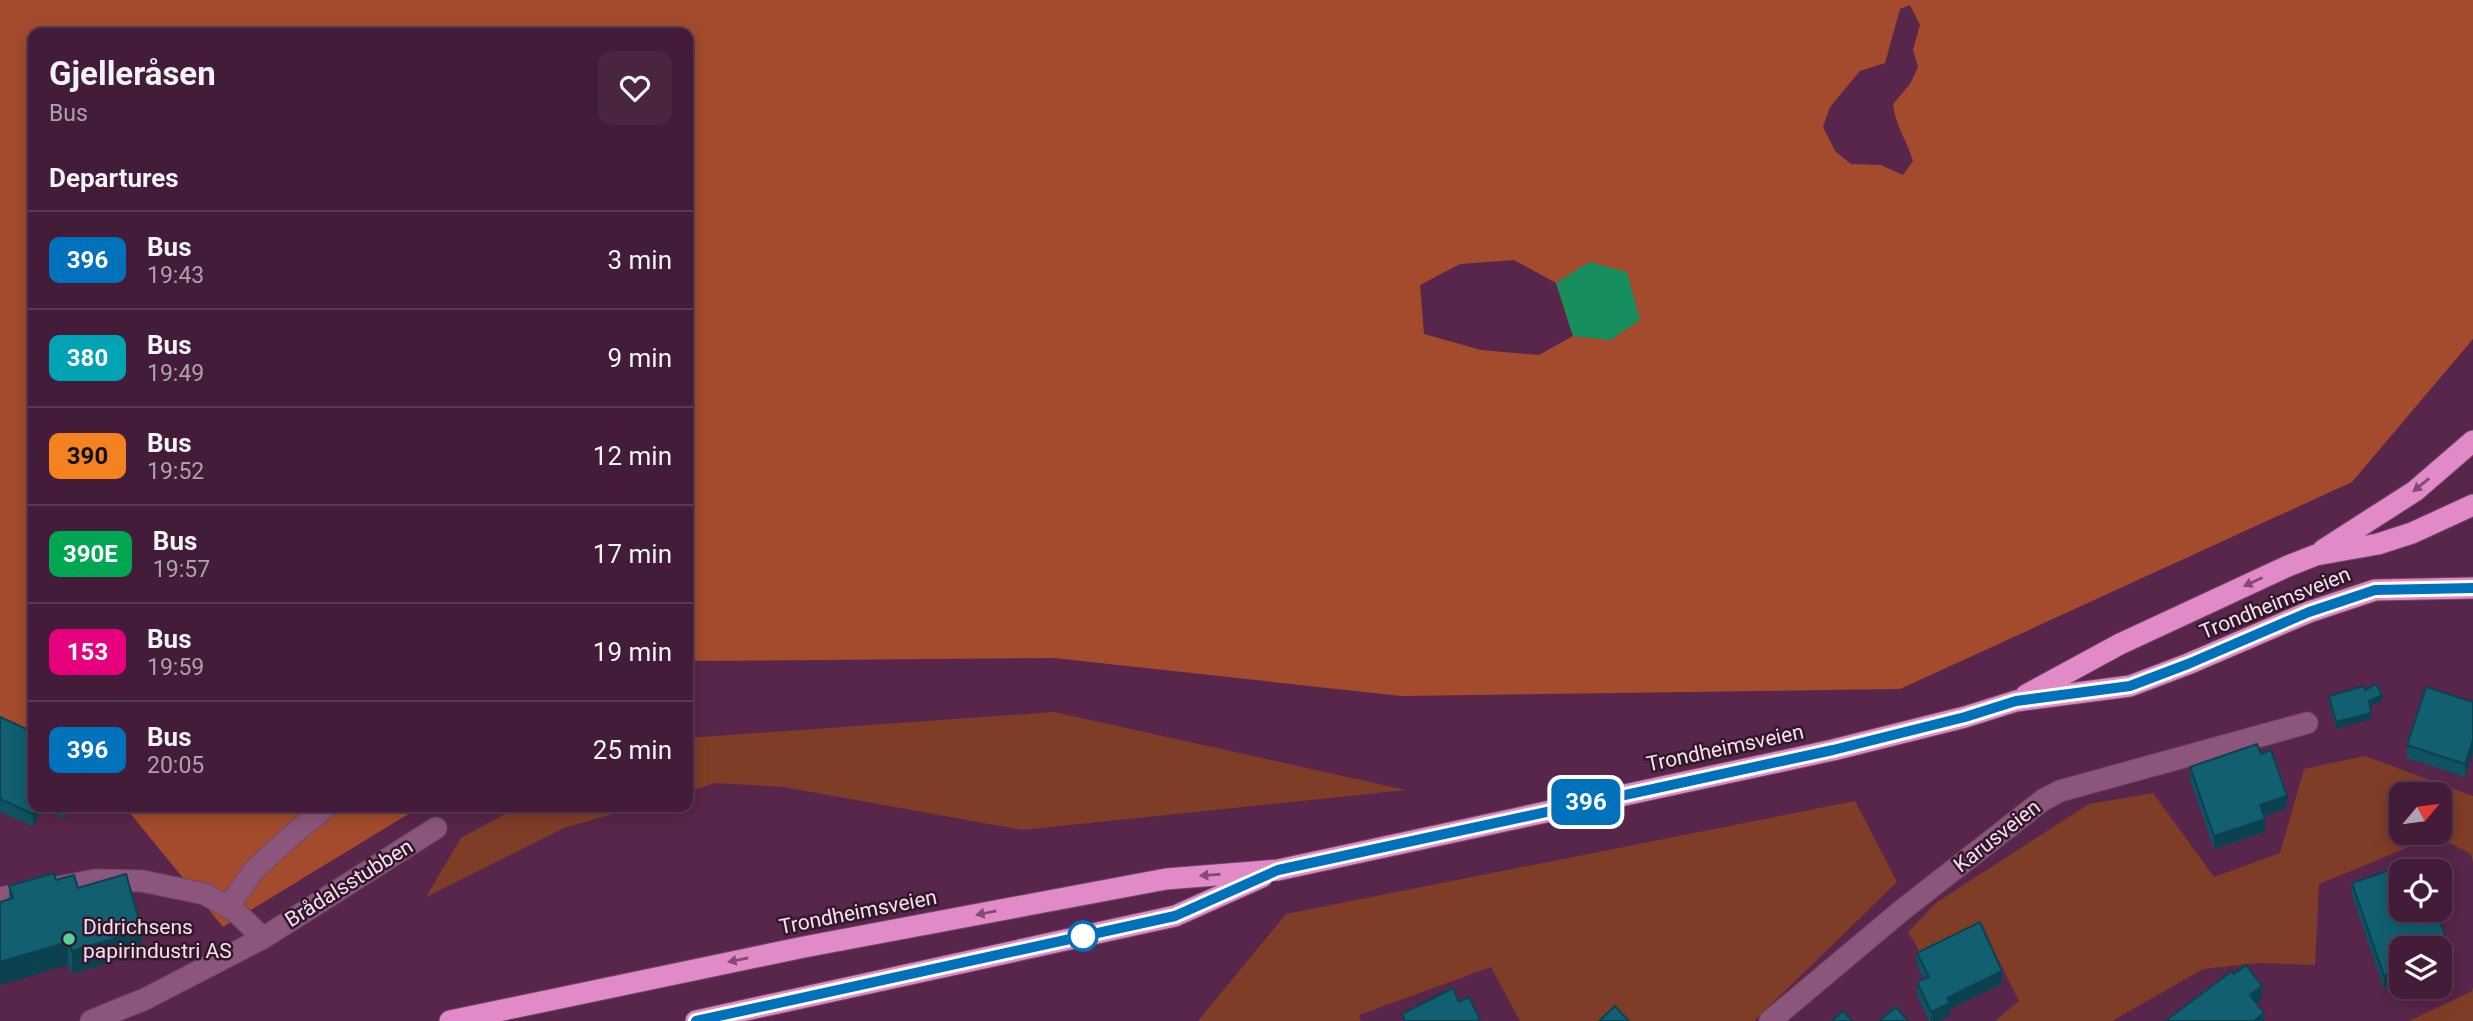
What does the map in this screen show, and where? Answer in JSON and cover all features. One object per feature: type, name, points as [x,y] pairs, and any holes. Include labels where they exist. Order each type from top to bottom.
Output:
[{"type":"highway","points":[[2316,555],[2415,491],[2473,441]]},
{"type":"highway","name":"Trondheimsveien","points":[[2016,701],[2120,644],[2316,555],[2389,540],[2433,525],[2473,505]]},
{"type":"highway","name":"Trondheimsveien","points":[[450,1021],[804,947],[1166,879],[1278,870],[1833,750],[1965,717],[2016,701],[2130,686],[2309,612],[2375,590],[2473,587]]},
{"type":"highway","name":"Trondheimsveien","points":[[696,1021],[1175,916],[1278,870]]},
{"type":"street","name":"Karusveien","points":[[1770,1021],[1900,911],[2026,811],[2060,791],[2307,723]]},
{"type":"street","points":[[228,907],[254,870],[320,812]]},
{"type":"street","name":"Brådalsstubben","points":[[91,1021],[145,999],[263,938],[436,828]]},
{"type":"street","name":"Brådalsstubben","points":[[0,898],[96,880],[142,881],[205,894],[228,907],[263,938]]},
{"type":"shaded area","points":[[0,0],[2473,0],[2473,339],[2352,482],[1900,689],[1401,696],[1054,658],[693,661],[693,28],[28,28],[28,743],[0,732]],"holes":[[[1910,5],[1920,25],[1913,50],[1918,67],[1910,84],[1893,104],[1896,119],[1913,161],[1903,175],[1881,165],[1851,164],[1835,151],[1823,127],[1830,107],[1860,71],[1885,63],[1900,9]],[[1514,260],[1556,283],[1573,336],[1539,355],[1481,350],[1424,334],[1420,285],[1460,264]]]},
{"type":"shaded area","points":[[1589,262],[1627,272],[1640,320],[1610,340],[1573,336],[1556,283]]},
{"type":"shaded area","points":[[1054,712],[1406,790],[1022,830],[784,787],[715,783],[693,790],[693,738]]},
{"type":"shaded area","points":[[2365,756],[2435,782],[2389,782],[2389,845],[2414,845],[2319,884],[2315,965],[2258,963],[2203,969],[2112,1021],[1995,1021],[2019,1001],[1983,929],[1923,957],[1908,932],[1937,902],[2089,804],[2153,793],[2214,877],[2280,853],[2304,769]]},
{"type":"shaded area","points":[[2452,788],[2473,796],[2473,862],[2471,854],[2452,844]]},
{"type":"shaded area","points":[[1855,801],[1897,882],[1754,1021],[1520,1021],[1491,967],[1359,1015],[1361,1021],[1198,1021],[1286,914]]},
{"type":"shaded area","points":[[129,812],[412,812],[223,927]]},
{"type":"shaded area","points":[[509,812],[620,812],[564,828],[426,897],[461,838]]},
{"type":"shaded area","points":[[2473,987],[2473,1021],[2409,1021],[2472,991]]},
{"type":"building","points":[[2376,684],[2382,695],[2369,701],[2371,713],[2336,722],[2329,696],[2364,686],[2365,690]]},
{"type":"building","points":[[2426,687],[2473,702],[2473,740],[2465,764],[2407,745]]},
{"type":"building","points":[[0,717],[28,730],[28,812],[0,799]]},
{"type":"building","points":[[2257,744],[2261,754],[2271,750],[2287,796],[2260,805],[2265,819],[2214,836],[2190,767]]},
{"type":"building","points":[[2389,870],[2389,922],[2440,922],[2445,936],[2389,936],[2389,974],[2384,976],[2352,883]]},
{"type":"building","name":"Didrichsens papirindustri AS","points":[[54,873],[56,880],[74,875],[78,888],[126,874],[142,930],[72,951],[68,942],[0,962],[0,902],[13,898],[9,886]]},
{"type":"building","points":[[1980,922],[2002,971],[1947,998],[1950,1003],[1931,1012],[1917,982],[1929,977],[1917,953]]},
{"type":"building","points":[[2246,965],[2262,986],[2250,995],[2264,1013],[2254,1021],[2165,1021],[2232,971],[2234,974]]},
{"type":"building","points":[[1453,988],[1459,1002],[1469,997],[1480,1019],[1405,1021],[1402,1014]]},
{"type":"building","points":[[1615,1006],[1629,1021],[1599,1021]]},
{"type":"building","points":[[1896,1007],[1908,1021],[1879,1021]]},
{"type":"building","points":[[1843,1011],[1852,1021],[1832,1021]]},
{"type":"bus line","name":"396","points":[[696,1021],[1175,916],[1278,870],[1833,750],[1965,717],[2016,701],[2130,686],[2309,612],[2375,590],[2399,587],[2473,588]]},
{"type":"place","name":"Didrichsens papirindustri AS","points":[[69,939]]}]
